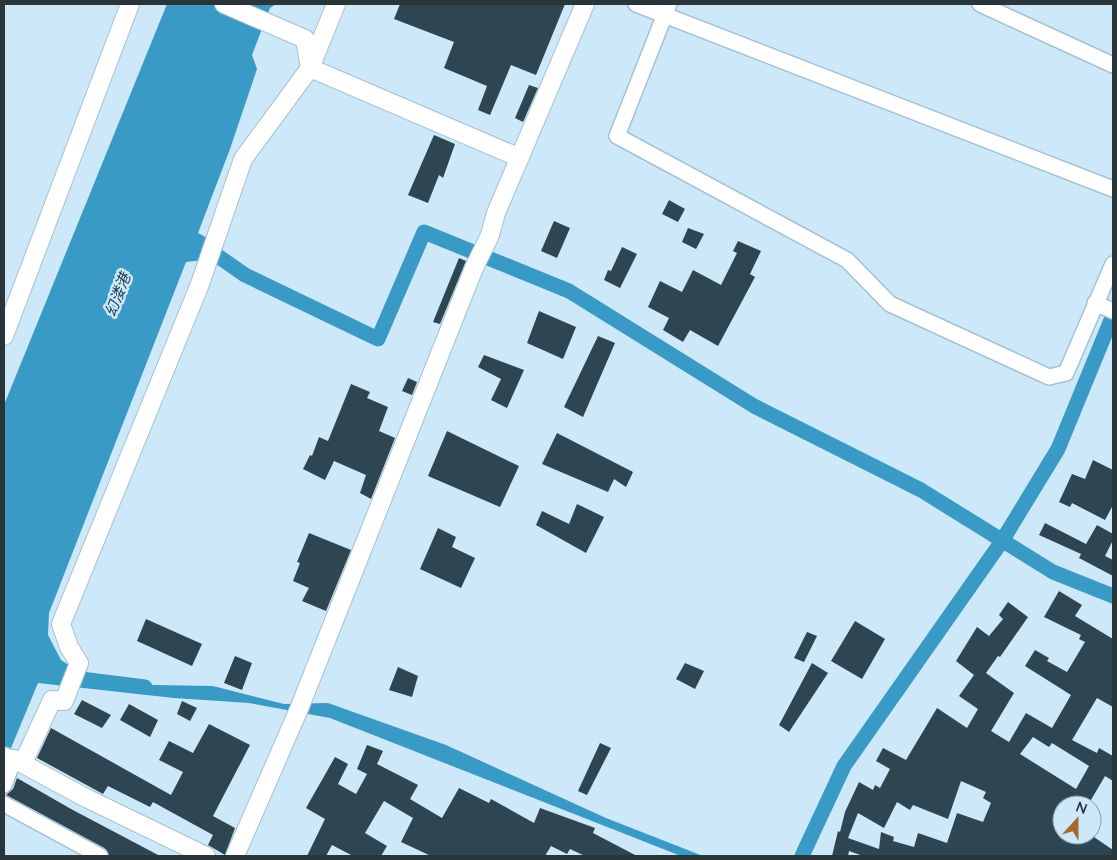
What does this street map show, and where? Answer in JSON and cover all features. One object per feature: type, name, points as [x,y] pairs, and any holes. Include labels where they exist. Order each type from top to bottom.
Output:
[{"type":"street","points":[[4,336],[130,4]]},
{"type":"street","points":[[224,4],[305,39],[310,68]]},
{"type":"street","points":[[4,784],[14,759],[52,700],[64,701],[80,663],[68,647],[61,624],[200,284],[243,158],[310,68],[336,4]]},
{"type":"street","points":[[235,856],[311,680],[474,268],[490,235],[496,213],[566,53],[585,4]]},
{"type":"street","points":[[566,53],[593,4]]},
{"type":"street","points":[[636,4],[667,9],[1113,189]]},
{"type":"street","points":[[980,4],[1113,65]]},
{"type":"street","points":[[667,9],[617,136],[847,260],[890,304],[1049,377],[1066,373],[1113,264]]},
{"type":"street","points":[[310,68],[520,158]]},
{"type":"street","points":[[1095,303],[1113,311]]},
{"type":"street","points":[[14,759],[84,797],[206,856]]},
{"type":"street","points":[[4,804],[100,856]]},
{"type":"water","name":"幻溇港","points":[[167,4],[276,4],[270,8],[252,55],[257,69],[230,149],[198,233],[211,240],[203,260],[186,262],[49,613],[48,635],[61,660],[98,684],[213,686],[284,704],[328,703],[446,745],[606,818],[703,856],[681,856],[330,718],[249,703],[174,698],[38,683],[4,765],[4,405]]},
{"type":"building","points":[[400,4],[565,4],[536,75],[511,65],[490,115],[478,110],[487,86],[444,68],[454,42],[394,19]]},
{"type":"building","points":[[529,85],[538,88],[523,122],[515,118]]},
{"type":"building","points":[[434,135],[455,144],[443,178],[439,175],[428,203],[408,195]]},
{"type":"building","points":[[669,200],[685,209],[678,222],[662,214]]},
{"type":"building","points":[[554,221],[570,228],[557,258],[541,251]]},
{"type":"building","points":[[688,228],[704,234],[696,249],[682,242]]},
{"type":"building","points":[[738,241],[761,251],[750,274],[755,277],[718,346],[690,330],[683,342],[663,330],[669,318],[648,307],[660,281],[682,292],[693,270],[721,285],[737,253],[733,251]]},
{"type":"building","points":[[622,247],[637,254],[620,288],[604,280],[608,270],[611,271]]},
{"type":"building","points":[[459,258],[466,261],[440,324],[433,322]]},
{"type":"building","points":[[539,311],[576,327],[563,359],[527,343]]},
{"type":"building","points":[[598,336],[615,343],[583,417],[564,407]]},
{"type":"building","points":[[484,355],[524,370],[507,408],[491,400],[501,379],[478,367]]},
{"type":"building","points":[[408,378],[417,382],[412,395],[402,391]]},
{"type":"building","points":[[351,384],[370,392],[367,398],[388,407],[379,431],[395,438],[371,499],[360,493],[366,475],[334,461],[325,480],[303,469],[310,455],[312,456],[319,437],[328,441]]},
{"type":"building","points":[[447,431],[519,466],[500,507],[428,476]]},
{"type":"building","points":[[557,433],[633,472],[626,487],[614,479],[608,492],[542,464]]},
{"type":"building","points":[[1093,460],[1113,470],[1113,505],[1105,520],[1072,503],[1070,507],[1059,502],[1072,474],[1085,479]]},
{"type":"building","points":[[577,504],[604,517],[586,553],[536,525],[542,511],[569,524]]},
{"type":"building","points":[[1045,523],[1086,544],[1097,525],[1113,534],[1113,540],[1105,556],[1113,560],[1113,576],[1079,558],[1081,554],[1039,535]]},
{"type":"building","points":[[438,528],[456,537],[452,547],[475,558],[461,588],[420,569]]},
{"type":"building","points":[[309,533],[351,550],[326,611],[302,601],[309,588],[293,581],[300,563],[297,562]]},
{"type":"building","points":[[1059,591],[1082,605],[1075,616],[1113,639],[1113,707],[1097,698],[1072,740],[1097,753],[1099,748],[1113,756],[1113,781],[1105,776],[1094,795],[1052,795],[1052,845],[1102,845],[1102,842],[1113,850],[1113,856],[863,856],[849,851],[848,856],[832,856],[838,831],[840,832],[845,812],[859,782],[873,790],[875,785],[880,788],[890,769],[876,761],[883,748],[906,760],[937,708],[967,728],[978,709],[959,696],[974,675],[956,661],[977,627],[989,636],[1003,619],[999,615],[1008,602],[1028,617],[1000,657],[998,656],[986,673],[1014,693],[991,731],[1009,742],[1026,713],[1052,728],[1071,695],[1025,666],[1035,650],[1049,658],[1047,661],[1067,672],[1085,642],[1079,639],[1081,635],[1044,617]],"holes":[[[1033,737],[1049,747],[1052,743],[1089,766],[1076,789],[1020,754]],[[961,781],[986,792],[983,798],[991,803],[983,822],[957,813],[947,843],[918,833],[914,847],[893,841],[894,837],[881,832],[879,849],[848,838],[858,813],[884,828],[897,802],[910,810],[913,805],[948,819]]]},
{"type":"building","points":[[146,619],[202,644],[192,666],[137,641]]},
{"type":"building","points":[[855,621],[885,639],[862,679],[831,661]]},
{"type":"building","points":[[807,632],[817,636],[804,662],[794,658]]},
{"type":"building","points":[[235,656],[252,663],[242,690],[224,683]]},
{"type":"building","points":[[685,663],[704,671],[695,689],[676,679]]},
{"type":"building","points":[[812,663],[828,673],[789,732],[779,725]]},
{"type":"building","points":[[398,667],[418,676],[412,697],[389,690]]},
{"type":"building","points":[[82,700],[111,715],[102,728],[74,714]]},
{"type":"building","points":[[182,701],[197,708],[190,721],[177,714]]},
{"type":"building","points":[[129,704],[158,720],[150,737],[120,720]]},
{"type":"building","points":[[209,724],[250,745],[213,816],[235,828],[225,855],[208,845],[213,835],[153,802],[150,807],[108,786],[103,794],[37,758],[51,728],[171,795],[183,772],[159,760],[169,741],[193,753]]},
{"type":"building","points":[[600,743],[611,748],[587,795],[578,791]]},
{"type":"building","points":[[367,745],[383,751],[377,764],[418,785],[410,799],[442,818],[459,788],[489,803],[491,799],[534,823],[540,808],[595,828],[593,833],[637,856],[585,856],[570,849],[567,854],[551,846],[545,856],[431,856],[401,842],[413,818],[384,801],[365,833],[387,846],[381,856],[353,856],[332,845],[326,856],[307,856],[325,819],[306,808],[335,757],[348,764],[338,784],[356,794],[367,774],[357,769]]},
{"type":"building","points":[[17,778],[160,856],[109,856],[104,848],[6,795],[13,789]]},
{"type":"waterway","points":[[202,245],[245,275],[378,339],[424,232],[569,291],[754,406],[921,490],[1053,572],[1113,596]]},
{"type":"waterway","points":[[802,856],[844,766],[1002,541],[1058,449],[1113,315]]},
{"type":"waterway","points":[[73,678],[145,687]]}]
